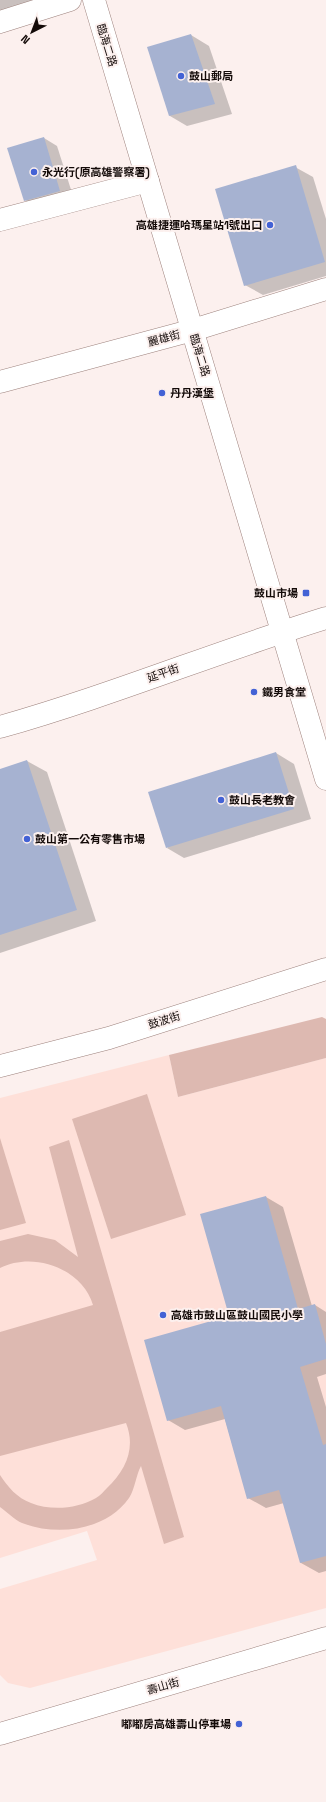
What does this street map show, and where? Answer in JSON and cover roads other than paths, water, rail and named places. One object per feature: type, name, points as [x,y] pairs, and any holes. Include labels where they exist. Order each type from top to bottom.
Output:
[{"type":"street","points":[[0,22],[70,0]]},
{"type":"street","name":"臨海二路","points":[[94,0],[326,779]]},
{"type":"street","points":[[0,220],[148,181]]},
{"type":"street","name":"麗雄街","points":[[0,382],[192,330],[326,289]]},
{"type":"street","name":"延平街","points":[[0,727],[56,711],[282,631],[326,618]]},
{"type":"street","name":"鼓波街","points":[[0,1066],[108,1038],[326,969]]},
{"type":"street","name":"壽山街","points":[[0,1734],[326,1638]]},
{"type":"place","name":"鼓山郵局","points":[[181,76]]},
{"type":"place","name":"永光行(原高雄警察署)","points":[[34,172]]},
{"type":"place","name":"高雄捷運哈瑪星站1號出口","points":[[270,225]]},
{"type":"place","name":"丹丹漢堡","points":[[162,393]]},
{"type":"place","name":"鼓山市場","points":[[306,593]]},
{"type":"place","name":"鐵男食堂","points":[[254,692]]},
{"type":"place","name":"鼓山長老教會","points":[[221,800]]},
{"type":"place","name":"鼓山第一公有零售市場","points":[[27,839]]},
{"type":"place","name":"高雄市鼓山區鼓山國民小學","points":[[163,1315]]},
{"type":"place","name":"嘟嘟房高雄壽山停車場","points":[[239,1724]]}]
